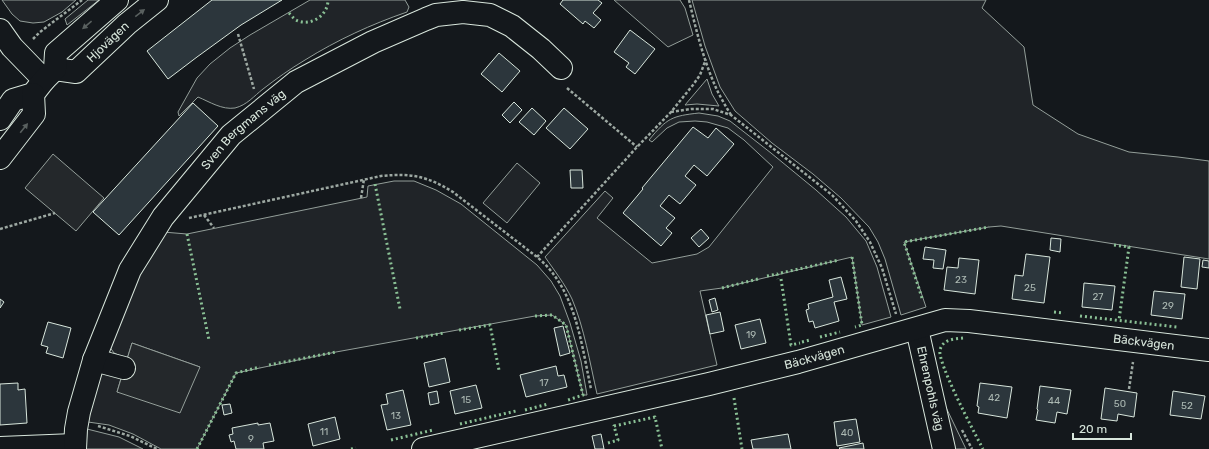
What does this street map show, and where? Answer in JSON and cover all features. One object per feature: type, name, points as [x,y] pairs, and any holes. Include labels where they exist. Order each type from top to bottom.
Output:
[{"type":"street","name":"Hjovägen","points":[[0,158],[34,114],[44,81],[56,53],[117,0]]},
{"type":"street","name":"Hjovägen","points":[[0,119],[13,100],[44,81],[76,72],[127,24],[156,0]]},
{"type":"street","name":"Sven Bergmans väg","points":[[75,447],[77,423],[94,360],[130,270],[163,217],[231,135],[296,82],[373,42],[436,15],[463,12],[490,15],[512,26],[541,49],[561,68]]},
{"type":"street","points":[[0,30],[12,47],[44,81]]},
{"type":"street","name":"Bäckvägen","points":[[423,449],[594,411],[798,362],[945,320],[969,320],[1209,350]]},
{"type":"street","name":"Ehrenpohls väg","points":[[909,331],[944,449]]},
{"type":"street","points":[[94,360],[124,368]]},
{"type":"street","points":[[0,448],[75,447]]},
{"type":"path","points":[[40,32],[82,0]]},
{"type":"path","points":[[689,0],[706,60],[717,89],[731,115]]},
{"type":"path","points":[[238,34],[260,111]]},
{"type":"path","points":[[537,257],[637,147],[671,112],[700,75],[706,60]]},
{"type":"path","points":[[561,68],[562,84],[637,147]]},
{"type":"path","points":[[671,112],[691,109],[713,109],[731,115],[832,195],[856,221],[870,242],[909,331]]},
{"type":"path","points":[[163,217],[181,219],[204,215],[395,174],[410,175],[440,183],[462,198],[537,257],[554,274],[564,291],[579,332],[594,411]]},
{"type":"path","points":[[361,198],[364,180]]},
{"type":"path","points":[[0,229],[55,213]]},
{"type":"path","points":[[204,215],[214,228]]},
{"type":"path","points":[[1129,389],[1133,360]]},
{"type":"path","points":[[77,423],[94,424],[111,429],[157,449]]},
{"type":"shaded area","points":[[2,0],[76,0],[62,12],[44,22],[33,23],[20,21],[12,14]]},
{"type":"shaded area","points":[[88,0],[99,0],[67,25],[65,19]]},
{"type":"shaded area","points":[[310,0],[405,0],[409,7],[407,12],[355,33],[299,63],[263,89],[247,103],[239,107],[225,108],[198,97],[179,116],[178,112],[197,78],[210,64],[230,48],[250,35]]},
{"type":"shaded area","points":[[614,0],[680,0],[685,8],[693,35],[668,47]]},
{"type":"shaded area","points":[[692,0],[986,0],[982,8],[1024,47],[1033,105],[1078,134],[1129,152],[1209,161],[1209,259],[1001,226],[904,242],[926,307],[901,315],[885,259],[878,242],[869,227],[841,198],[813,174],[772,143],[735,111],[720,87],[705,46]]},
{"type":"shaded area","points":[[707,79],[712,94],[719,106],[697,104],[685,105]]},
{"type":"shaded area","points":[[699,113],[718,116],[730,121],[816,190],[846,217],[866,241],[877,267],[891,317],[862,325],[852,257],[722,288],[700,291],[717,365],[597,394],[580,321],[572,299],[545,257],[605,191],[613,198],[597,218],[652,263],[697,254],[709,247],[773,167],[744,140],[728,128],[707,122],[679,122],[667,128],[652,142],[649,140],[671,119],[682,115]]},
{"type":"shaded area","points":[[53,154],[104,198],[76,231],[25,188]]},
{"type":"shaded area","points":[[517,163],[540,183],[507,223],[483,203]]},
{"type":"shaded area","points":[[394,181],[414,181],[436,190],[461,204],[537,265],[551,281],[560,296],[570,323],[581,361],[587,395],[583,395],[566,325],[552,315],[535,316],[336,352],[236,373],[197,449],[161,449],[133,434],[109,425],[88,422],[102,372],[122,375],[117,392],[200,367],[132,343],[127,359],[114,353],[109,346],[123,303],[163,232],[187,234],[367,197],[368,186]]},
{"type":"shaded area","points":[[132,343],[200,367],[180,413],[117,392]]},
{"type":"shaded area","points":[[942,399],[966,449],[953,449]]},
{"type":"shaded area","points":[[87,429],[119,437],[143,449],[86,449]]},
{"type":"building","points":[[212,0],[282,0],[241,25],[168,79],[147,51]]},
{"type":"building","points":[[563,0],[598,0],[602,3],[593,13],[601,20],[594,28],[585,21],[583,24],[560,4]]},
{"type":"building","points":[[630,30],[655,49],[635,74],[626,67],[629,63],[614,52]]},
{"type":"building","points":[[499,53],[520,71],[502,92],[481,74]]},
{"type":"building","points":[[514,102],[522,110],[510,123],[502,115]]},
{"type":"building","points":[[193,103],[218,126],[119,235],[93,212]]},
{"type":"building","points":[[532,108],[546,121],[534,135],[519,122]]},
{"type":"building","points":[[564,108],[588,129],[570,149],[546,128]]},
{"type":"building","points":[[693,127],[708,138],[716,128],[734,144],[707,176],[694,165],[685,176],[696,185],[680,204],[669,195],[660,206],[675,218],[666,228],[672,233],[661,246],[623,213]]},
{"type":"building","points":[[570,170],[582,170],[583,188],[571,188]]},
{"type":"building","points":[[701,229],[709,238],[699,247],[691,238]]},
{"type":"building","points":[[1051,238],[1061,239],[1060,252],[1050,250]]},
{"type":"building","points":[[925,247],[946,250],[943,269],[933,268],[934,260],[923,259]]},
{"type":"building","points":[[1026,254],[1050,257],[1044,303],[1012,299],[1015,275],[1023,276]]},
{"type":"building","points":[[1184,257],[1200,259],[1197,289],[1181,287]]},
{"type":"building","points":[[959,258],[979,260],[975,294],[944,290],[947,267],[958,268]]},
{"type":"building","points":[[1203,260],[1209,261],[1209,268],[1202,267]]},
{"type":"building","points":[[841,277],[847,299],[834,302],[839,321],[815,328],[813,321],[809,322],[806,310],[809,309],[808,304],[833,297],[829,280]]},
{"type":"building","points":[[1084,283],[1115,286],[1112,310],[1082,307]]},
{"type":"building","points":[[1154,291],[1185,294],[1182,319],[1151,315]]},
{"type":"building","points":[[715,298],[718,310],[712,312],[709,300]]},
{"type":"building","points":[[0,299],[4,302],[0,308]]},
{"type":"building","points":[[720,312],[724,331],[710,334],[706,315]]},
{"type":"building","points":[[760,319],[766,343],[741,349],[735,325]]},
{"type":"building","points":[[48,322],[71,328],[63,358],[46,353],[48,347],[41,345]]},
{"type":"building","points":[[563,326],[570,353],[560,356],[554,328]]},
{"type":"building","points":[[445,358],[450,382],[429,387],[424,363]]},
{"type":"building","points":[[556,366],[558,376],[564,375],[567,387],[526,397],[520,375]]},
{"type":"building","points":[[18,383],[18,390],[25,389],[27,423],[0,425],[0,384]]},
{"type":"building","points":[[980,383],[1012,387],[1007,418],[978,413],[979,407],[977,406]]},
{"type":"building","points":[[476,385],[482,408],[455,414],[450,391]]},
{"type":"building","points":[[1040,386],[1071,390],[1067,414],[1057,412],[1055,423],[1036,420]]},
{"type":"building","points":[[1105,388],[1137,393],[1134,417],[1118,414],[1117,421],[1101,419]]},
{"type":"building","points":[[403,390],[411,425],[387,430],[381,405],[388,404],[386,394]]},
{"type":"building","points":[[437,391],[439,403],[430,405],[428,393]]},
{"type":"building","points":[[1173,391],[1205,396],[1201,419],[1170,415]]},
{"type":"building","points":[[230,404],[232,413],[224,415],[222,405]]},
{"type":"building","points":[[335,417],[340,439],[313,446],[308,424]]},
{"type":"building","points":[[856,419],[860,442],[837,446],[834,422]]},
{"type":"building","points":[[258,423],[258,425],[270,423],[274,441],[263,443],[264,449],[236,449],[234,441],[231,442],[229,435],[233,434],[232,428]]},
{"type":"building","points":[[601,434],[604,449],[595,449],[592,436]]},
{"type":"building","points":[[788,434],[791,449],[753,449],[751,440]]},
{"type":"building","points":[[863,443],[864,449],[839,448]]},
{"type":"hedge","points":[[289,13],[296,20],[301,22],[312,21],[322,15],[325,11],[328,0]]},
{"type":"hedge","points":[[375,184],[400,309]]},
{"type":"hedge","points":[[922,298],[904,242],[989,227]]},
{"type":"hedge","points":[[187,234],[209,340]]},
{"type":"hedge","points":[[1114,245],[1129,247],[1119,320]]},
{"type":"hedge","points":[[852,257],[862,325],[855,327]]},
{"type":"hedge","points":[[781,273],[839,260]]},
{"type":"hedge","points":[[767,276],[777,274],[778,279]]},
{"type":"hedge","points":[[722,288],[758,279]]},
{"type":"hedge","points":[[781,279],[791,345],[800,343]]},
{"type":"hedge","points":[[1054,312],[1064,313]]},
{"type":"hedge","points":[[535,316],[552,315],[566,325],[583,395],[568,400]]},
{"type":"hedge","points":[[1080,316],[1177,327]]},
{"type":"hedge","points":[[459,330],[490,325],[499,370]]},
{"type":"hedge","points":[[820,337],[840,332]]},
{"type":"hedge","points":[[416,338],[444,333]]},
{"type":"hedge","points":[[963,338],[949,340],[941,346],[941,357],[950,383],[983,449]]},
{"type":"hedge","points":[[802,342],[810,340]]},
{"type":"hedge","points":[[269,365],[336,352]]},
{"type":"hedge","points":[[197,449],[236,373],[260,367]]},
{"type":"hedge","points":[[734,398],[742,449]]},
{"type":"hedge","points":[[525,410],[548,404]]},
{"type":"hedge","points":[[460,424],[516,411]]},
{"type":"hedge","points":[[608,443],[618,440],[614,426],[655,417],[662,449]]},
{"type":"hedge","points":[[391,440],[433,430]]},
{"type":"hedge","points":[[351,449],[356,448]]}]
